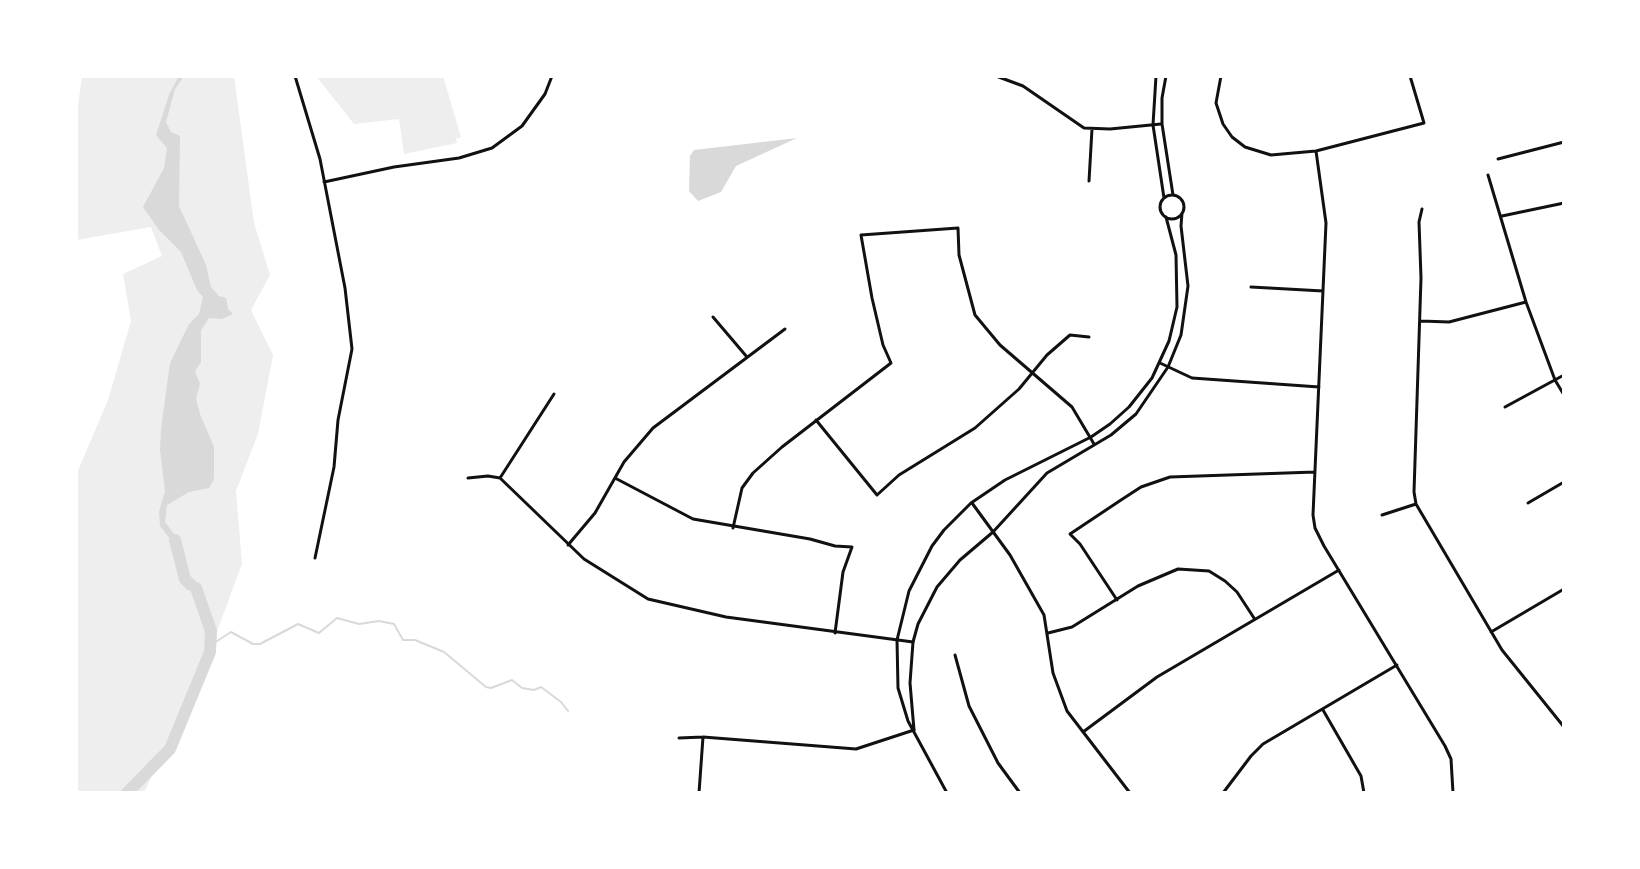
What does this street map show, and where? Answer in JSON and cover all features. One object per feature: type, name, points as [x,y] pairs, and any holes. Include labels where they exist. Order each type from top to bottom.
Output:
[{"type":"street","points":[[295,76],[320,159],[345,288],[352,349],[338,420],[334,467],[315,558]]},
{"type":"street","points":[[323,182],[394,167],[459,158],[492,148],[527,120],[545,94],[552,76]]},
{"type":"street","points":[[996,76],[1023,86],[1084,128],[1162,124]]},
{"type":"street","points":[[947,793],[904,711],[898,688],[897,640],[909,591],[922,563],[944,530],[971,503],[1005,480],[1091,437],[1129,407],[1160,363],[1172,332],[1177,307],[1176,255],[1166,217],[1160,208],[1164,198],[1153,125],[1156,76]]},
{"type":"street","points":[[914,730],[910,683],[913,642],[918,624],[937,587],[1036,484],[1136,414],[1168,367],[1181,335],[1188,286],[1181,226],[1182,201],[1173,195],[1162,124],[1166,76]]},
{"type":"street","points":[[1221,76],[1216,103],[1223,124],[1232,137],[1245,147],[1271,155],[1316,151],[1424,123],[1410,76]]},
{"type":"street","points":[[1089,181],[1092,128]]},
{"type":"street","points":[[1498,159],[1564,142]]},
{"type":"street","points":[[1316,151],[1326,223],[1315,528],[1445,746],[1451,759],[1453,793]]},
{"type":"street","points":[[1488,175],[1526,302],[1555,380],[1564,395]]},
{"type":"street","points":[[1164,198],[1173,195]]},
{"type":"street","points":[[1502,216],[1564,203]]},
{"type":"street","points":[[1422,209],[1419,222],[1416,504],[1502,650],[1564,727]]},
{"type":"street","points":[[1166,217],[1173,219],[1182,213]]},
{"type":"street","points":[[733,528],[742,488],[753,473],[891,363],[883,345],[861,235],[958,228],[959,255],[975,315],[1000,345],[1072,407],[1094,444]]},
{"type":"street","points":[[1251,287],[1323,291]]},
{"type":"street","points":[[1420,321],[1449,322],[1526,302]]},
{"type":"street","points":[[713,317],[748,357]]},
{"type":"street","points":[[568,545],[595,513],[624,462],[653,428],[785,329]]},
{"type":"street","points":[[816,420],[877,495],[899,475],[975,428],[1007,401],[1047,355],[1070,335],[1089,337]]},
{"type":"street","points":[[1160,363],[1192,378],[1211,381],[1319,387]]},
{"type":"street","points":[[1505,407],[1564,375]]},
{"type":"street","points":[[500,478],[554,394]]},
{"type":"street","points":[[1117,600],[1070,534],[1141,487],[1170,477],[1315,472]]},
{"type":"street","points":[[468,478],[500,478],[584,559],[648,599],[699,612],[913,642]]},
{"type":"street","points":[[615,478],[693,519],[852,547],[843,572],[835,633]]},
{"type":"street","points":[[1528,503],[1564,482]]},
{"type":"street","points":[[971,503],[1010,555],[1044,615],[1056,684],[1067,711],[1130,793]]},
{"type":"street","points":[[1382,515],[1416,504]]},
{"type":"street","points":[[1048,633],[1072,627],[1157,577],[1178,569],[1209,571],[1225,581],[1237,592],[1254,618]]},
{"type":"street","points":[[1083,732],[1157,677],[1339,570]]},
{"type":"street","points":[[1491,632],[1564,589]]},
{"type":"street","points":[[955,655],[969,706],[998,763],[1020,793]]},
{"type":"street","points":[[1223,793],[1263,744],[1397,665]]},
{"type":"street","points":[[1323,710],[1357,767],[1364,793]]},
{"type":"street","points":[[679,738],[703,737],[856,749],[914,730]]},
{"type":"street","points":[[699,793],[703,737]]},
{"type":"shaded area","points":[[82,76],[234,76],[254,223],[270,275],[251,310],[273,355],[258,434],[236,491],[242,564],[216,634],[144,793],[76,793],[76,475],[108,400],[131,321],[123,274],[162,256],[151,227],[76,240],[76,120]]},
{"type":"shaded area","points":[[179,76],[184,76],[175,89],[166,122],[171,132],[180,136],[179,206],[206,265],[211,287],[219,296],[226,298],[228,309],[233,314],[222,319],[209,318],[201,330],[201,362],[195,371],[200,384],[196,398],[214,447],[214,479],[209,488],[189,492],[167,505],[165,522],[180,542],[179,555],[160,526],[159,512],[165,491],[161,429],[170,363],[189,324],[199,314],[203,297],[181,252],[159,230],[143,207],[164,168],[167,148],[156,135],[169,95]]},
{"type":"shaded area","points":[[316,76],[443,76],[461,137],[456,139],[457,143],[404,154],[399,119],[354,124]]},
{"type":"shaded area","points":[[797,138],[736,166],[721,192],[698,201],[689,191],[690,156],[694,150]]},
{"type":"waterway","points":[[175,540],[185,579],[191,585]]},
{"type":"waterway","points":[[127,793],[170,749],[210,652],[211,631],[196,588]]},
{"type":"waterway","points":[[211,645],[231,632],[253,644],[260,644],[298,624],[319,633],[337,618],[359,624],[379,621],[394,624],[403,640],[415,640],[444,652],[486,687],[512,680],[522,688],[534,690],[541,687],[568,711]]}]
